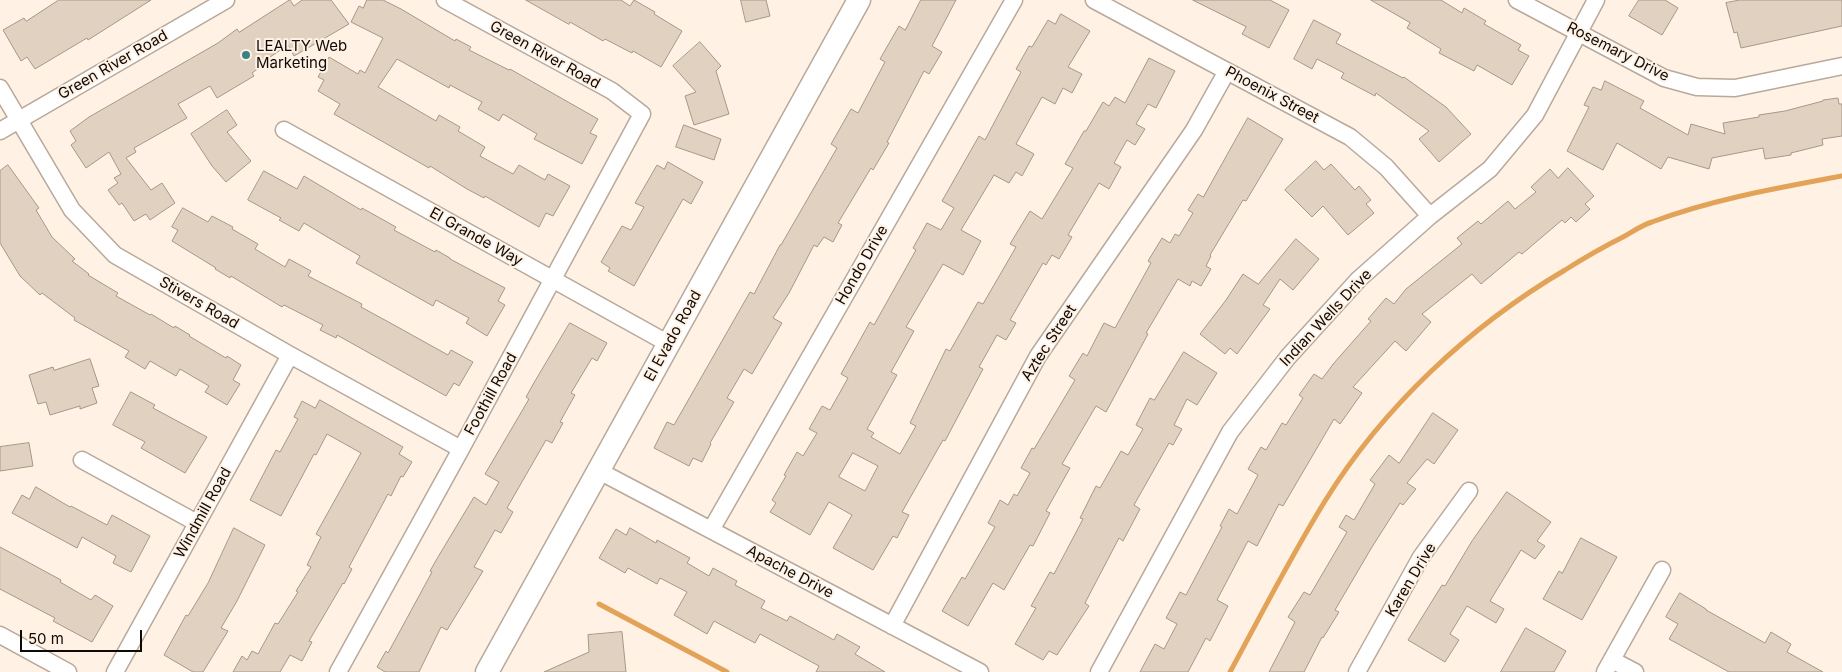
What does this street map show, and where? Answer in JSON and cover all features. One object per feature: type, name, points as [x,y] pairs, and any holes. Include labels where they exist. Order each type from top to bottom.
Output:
[{"type":"main road","name":"El Evado Road","points":[[487,672],[859,0]]},
{"type":"street","name":"Green River Road","points":[[0,131],[226,0]]},
{"type":"street","name":"Green River Road","points":[[445,0],[612,91],[642,114]]},
{"type":"street","name":"Hondo Drive","points":[[711,530],[1014,0]]},
{"type":"street","name":"Phoenix Street","points":[[1094,0],[1350,137],[1386,167],[1430,216]]},
{"type":"street","name":"Rosemary Drive","points":[[1517,0],[1664,78],[1697,87],[1735,88],[1842,66]]},
{"type":"street","name":"Indian Wells Drive","points":[[1099,672],[1230,432],[1288,357],[1358,279],[1430,216],[1490,169],[1535,115],[1596,0]]},
{"type":"street","name":"Aztec Street","points":[[892,626],[1038,356],[1194,130],[1227,72]]},
{"type":"street","name":"Stivers Road","points":[[0,88],[72,210],[115,255],[290,355],[461,449]]},
{"type":"street","name":"Foothill Road","points":[[338,672],[554,280],[642,114]]},
{"type":"street","name":"El Grande Way","points":[[284,130],[669,344]]},
{"type":"street","name":"Windmill Road","points":[[115,672],[290,355]]},
{"type":"street","points":[[82,460],[197,523]]},
{"type":"street","name":"Apache Drive","points":[[599,471],[980,672]]},
{"type":"street","name":"Karen Drive","points":[[1357,672],[1422,557],[1469,491]]},
{"type":"street","points":[[1635,672],[1609,666],[1662,570]]},
{"type":"street","points":[[0,635],[68,672]]},
{"type":"building","points":[[59,0],[151,0],[88,40],[87,38],[35,69],[27,57],[21,61],[3,30],[24,18],[26,21]]},
{"type":"building","points":[[290,0],[294,6],[302,0],[331,0],[349,24],[294,56],[288,45],[261,63],[263,65],[252,73],[254,76],[217,98],[210,86],[178,104],[187,118],[134,148],[136,152],[126,158],[151,190],[162,183],[175,203],[150,220],[146,214],[134,221],[122,203],[119,205],[108,190],[118,183],[114,178],[121,174],[109,152],[86,168],[71,145],[76,141],[70,131],[89,117],[218,43],[237,29],[239,32]]},
{"type":"building","points":[[367,0],[383,0],[401,9],[455,41],[456,39],[471,47],[469,50],[510,69],[598,119],[590,133],[597,136],[582,164],[534,139],[537,134],[503,114],[499,121],[478,109],[482,102],[450,85],[449,88],[397,59],[378,87],[436,121],[439,115],[460,127],[458,131],[485,147],[480,156],[513,174],[519,165],[545,180],[548,174],[570,186],[553,216],[546,213],[539,227],[334,114],[340,104],[318,91],[324,80],[318,77],[329,57],[358,74],[360,70],[365,73],[383,38],[351,22],[359,6],[363,8]]},
{"type":"building","points":[[526,0],[621,0],[630,6],[634,0],[682,31],[661,67],[633,51],[632,53],[605,39],[603,41]]},
{"type":"building","points":[[741,0],[766,0],[770,16],[746,22]]},
{"type":"building","points":[[921,0],[956,0],[932,46],[942,52],[929,74],[924,71],[887,142],[889,143],[873,170],[871,168],[838,223],[842,225],[833,242],[824,237],[817,247],[814,245],[789,293],[773,318],[782,323],[752,374],[744,369],[727,398],[734,402],[710,443],[702,462],[693,458],[689,466],[654,448],[667,422],[674,425],[750,292],[754,294],[780,245],[837,148],[831,144],[851,109],[858,113],[885,62],[880,59],[899,26],[905,30]]},
{"type":"building","points":[[1193,0],[1270,0],[1289,10],[1269,48],[1242,34],[1246,27]]},
{"type":"building","points":[[1371,0],[1441,0],[1462,13],[1464,8],[1486,21],[1484,24],[1521,45],[1518,50],[1529,56],[1512,85],[1477,65],[1474,71],[1439,53],[1441,49],[1407,28],[1410,23]]},
{"type":"building","points":[[1639,0],[1665,0],[1678,8],[1662,35],[1629,16]]},
{"type":"building","points":[[1740,0],[1842,0],[1842,26],[1741,48],[1737,32],[1734,33],[1726,3]]},
{"type":"building","points":[[1061,14],[1090,31],[1068,67],[1082,74],[1072,93],[1063,88],[1055,104],[1042,97],[1016,144],[1034,154],[1022,176],[1016,172],[1009,183],[994,175],[961,230],[981,241],[963,275],[943,264],[906,327],[914,331],[891,372],[897,375],[867,429],[874,433],[871,437],[900,454],[916,426],[910,423],[946,349],[950,351],[978,302],[983,304],[1016,247],[1010,244],[1030,211],[1042,219],[1073,168],[1065,164],[1103,102],[1109,106],[1115,97],[1125,103],[1149,58],[1175,71],[1156,108],[1148,104],[1136,124],[1145,129],[1135,145],[1127,140],[1114,163],[1121,167],[1109,189],[1099,183],[1068,235],[1072,237],[1059,259],[1052,255],[1046,265],[1043,263],[1010,320],[1016,323],[1006,340],[997,335],[979,367],[983,369],[945,441],[943,440],[902,512],[909,515],[897,538],[893,536],[873,570],[833,548],[852,515],[829,502],[810,535],[770,512],[776,503],[772,500],[797,452],[803,456],[817,433],[809,429],[822,406],[830,410],[848,378],[841,374],[870,322],[874,325],[916,250],[913,248],[927,223],[941,230],[954,208],[942,201],[979,136],[985,140],[1021,72],[1016,69],[1029,46],[1032,47],[1048,20],[1055,24]],"holes":[[[853,453],[878,466],[865,491],[839,477]]]},
{"type":"building","points":[[1314,20],[1341,34],[1336,43],[1404,77],[1446,107],[1471,134],[1439,162],[1419,139],[1429,131],[1376,93],[1375,96],[1341,78],[1344,73],[1317,59],[1312,69],[1294,59]]},
{"type":"building","points":[[700,42],[721,66],[716,71],[729,114],[694,125],[685,96],[696,92],[673,66]]},
{"type":"building","points":[[1605,81],[1644,101],[1640,108],[1688,135],[1691,124],[1725,134],[1723,123],[1759,117],[1759,115],[1785,111],[1823,100],[1838,98],[1839,104],[1842,104],[1842,136],[1822,139],[1823,145],[1791,153],[1791,155],[1765,159],[1763,148],[1712,158],[1709,169],[1668,157],[1661,169],[1617,143],[1603,170],[1567,151],[1589,107],[1584,105],[1593,87],[1601,90]]},
{"type":"building","points":[[227,110],[237,125],[227,132],[251,161],[226,182],[212,166],[191,134]]},
{"type":"building","points":[[1248,118],[1283,139],[1246,201],[1243,200],[1210,255],[1206,266],[1211,269],[1201,286],[1192,281],[1190,286],[1178,279],[1146,333],[1148,334],[1106,412],[1096,406],[1062,464],[1070,468],[1046,511],[1050,513],[1033,546],[1030,545],[1004,590],[993,583],[968,626],[942,611],[962,577],[965,579],[995,527],[988,523],[1000,500],[1008,505],[1014,494],[1017,496],[1030,473],[1021,468],[1075,380],[1069,376],[1083,353],[1087,356],[1104,323],[1115,328],[1151,263],[1148,261],[1162,238],[1170,243],[1175,234],[1179,236],[1193,213],[1188,210],[1198,194],[1203,197]]},
{"type":"building","points":[[684,125],[721,139],[714,160],[676,147]]},
{"type":"building","points":[[1316,161],[1324,170],[1331,164],[1355,190],[1359,186],[1371,200],[1366,204],[1374,213],[1348,235],[1323,206],[1312,217],[1285,190]]},
{"type":"building","points":[[668,162],[703,182],[691,204],[683,199],[634,286],[608,271],[610,268],[601,262],[622,226],[631,230],[644,207],[635,203],[657,165],[664,169]]},
{"type":"building","points":[[8,165],[39,208],[36,210],[52,237],[75,259],[72,261],[88,275],[118,293],[116,296],[174,328],[175,326],[226,358],[227,356],[241,365],[233,380],[240,384],[227,405],[205,392],[209,386],[180,369],[176,376],[150,361],[145,369],[125,357],[129,351],[74,320],[75,318],[42,293],[40,295],[20,276],[0,243],[0,171]]},
{"type":"building","points":[[1568,168],[1594,196],[1585,204],[1590,209],[1576,222],[1571,217],[1565,223],[1562,220],[1522,254],[1519,252],[1481,284],[1472,274],[1422,314],[1431,322],[1406,351],[1395,341],[1353,387],[1362,393],[1340,424],[1334,419],[1283,506],[1279,504],[1257,546],[1248,541],[1217,600],[1228,606],[1210,641],[1206,638],[1188,672],[1140,672],[1155,644],[1164,649],[1177,624],[1166,618],[1180,592],[1186,595],[1222,527],[1220,526],[1229,509],[1237,514],[1258,475],[1248,469],[1261,447],[1266,450],[1282,423],[1286,425],[1303,398],[1299,395],[1314,374],[1322,379],[1371,321],[1368,319],[1386,298],[1394,304],[1406,289],[1462,244],[1457,238],[1478,221],[1481,224],[1508,201],[1515,209],[1536,192],[1531,187],[1550,169],[1558,178]]},
{"type":"building","points":[[264,171],[297,189],[304,176],[361,210],[362,208],[396,227],[394,230],[435,252],[436,250],[505,288],[498,301],[505,305],[487,336],[466,323],[469,318],[436,300],[433,306],[356,263],[360,256],[304,223],[299,231],[279,220],[281,218],[248,200]]},
{"type":"building","points":[[183,208],[208,222],[212,216],[233,227],[232,229],[258,244],[255,249],[285,267],[289,259],[311,271],[308,276],[362,304],[361,307],[448,355],[451,350],[473,362],[459,386],[454,383],[446,396],[337,335],[336,338],[320,330],[323,325],[284,305],[282,307],[231,276],[230,278],[215,269],[172,241],[178,230],[172,227]]},
{"type":"building","points":[[1296,239],[1319,259],[1293,290],[1280,279],[1263,305],[1270,309],[1237,354],[1230,348],[1225,354],[1200,334],[1243,274],[1258,284]]},
{"type":"building","points":[[570,323],[607,343],[597,361],[592,358],[571,393],[575,395],[560,422],[563,423],[552,443],[546,440],[507,508],[513,512],[501,533],[495,530],[474,567],[483,571],[447,630],[441,627],[419,672],[385,672],[377,667],[386,651],[388,653],[432,572],[430,571],[474,497],[486,505],[499,482],[485,474],[529,399],[526,397],[535,381]]},
{"type":"building","points":[[1184,352],[1217,373],[1197,405],[1187,399],[1174,425],[1182,429],[1173,445],[1169,443],[1134,505],[1140,509],[1123,541],[1119,538],[1085,603],[1089,606],[1057,655],[1049,651],[1043,660],[1015,644],[1036,608],[1031,606],[1050,572],[1054,574],[1083,519],[1080,518],[1096,486],[1100,488],[1121,451],[1128,455],[1143,429],[1136,425],[1150,398],[1154,400]]},
{"type":"building","points":[[90,359],[99,386],[92,388],[97,403],[80,409],[80,406],[50,415],[46,402],[38,404],[29,375],[53,367],[54,370]]},
{"type":"building","points":[[131,392],[155,405],[153,408],[207,437],[185,473],[141,448],[145,442],[113,425]]},
{"type":"building","points":[[320,400],[403,447],[399,454],[412,462],[403,477],[401,476],[391,496],[388,494],[349,567],[352,569],[344,584],[309,641],[312,642],[302,661],[290,655],[280,672],[233,672],[242,656],[247,660],[252,651],[258,654],[275,623],[278,624],[298,592],[296,591],[311,567],[307,565],[321,537],[316,534],[361,453],[327,434],[316,455],[314,454],[281,516],[250,500],[276,450],[280,452],[298,419],[294,417],[302,401],[315,408]]},
{"type":"building","points":[[1433,413],[1458,430],[1434,464],[1427,459],[1407,483],[1416,489],[1403,505],[1400,503],[1372,547],[1335,610],[1339,612],[1322,637],[1304,672],[1269,672],[1295,622],[1288,617],[1304,592],[1310,595],[1347,532],[1339,527],[1346,515],[1354,520],[1375,484],[1370,480],[1389,455],[1399,463]]},
{"type":"building","points":[[29,443],[33,466],[0,471],[0,447]]},
{"type":"building","points":[[36,487],[70,507],[107,525],[112,515],[150,536],[131,572],[113,563],[116,556],[82,537],[77,548],[12,513],[22,495],[29,499]]},
{"type":"building","points":[[1507,492],[1551,522],[1537,541],[1545,546],[1535,559],[1521,550],[1490,601],[1504,609],[1496,623],[1467,606],[1450,634],[1459,640],[1445,662],[1408,640],[1442,585],[1445,586],[1472,541]]},
{"type":"building","points":[[234,528],[265,545],[221,628],[228,631],[203,672],[193,672],[164,655],[186,615],[188,616],[208,583]]},
{"type":"building","points":[[630,528],[656,543],[657,540],[690,558],[687,563],[709,576],[713,568],[737,581],[735,585],[765,601],[761,608],[787,621],[790,616],[834,640],[837,634],[860,647],[855,654],[885,672],[816,672],[819,666],[760,634],[755,643],[714,621],[707,634],[674,615],[687,592],[660,578],[657,584],[628,568],[625,573],[599,558],[616,529],[626,535]]},
{"type":"building","points":[[1581,538],[1617,557],[1582,620],[1543,599],[1559,571],[1562,573]]},
{"type":"building","points":[[0,547],[61,580],[60,582],[91,600],[95,595],[113,606],[92,642],[53,621],[55,618],[0,589]]},
{"type":"building","points":[[1680,593],[1765,643],[1771,632],[1791,644],[1787,652],[1823,672],[1729,672],[1669,639],[1678,624],[1666,617]]},
{"type":"building","points":[[1526,628],[1566,651],[1554,672],[1501,672]]},
{"type":"building","points":[[622,632],[626,672],[544,672],[589,652],[588,635]]},
{"type":"waterway","points":[[1230,672],[1300,543],[1348,466],[1401,401],[1431,371],[1496,316],[1586,257],[1645,225],[1675,214],[1722,201],[1842,176]]},
{"type":"waterway","points":[[599,604],[727,672]]},
{"type":"place","name":"LEALTY Web Marketing","points":[[246,55]]}]
